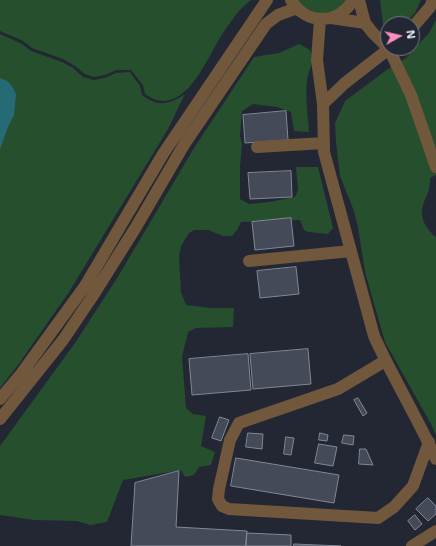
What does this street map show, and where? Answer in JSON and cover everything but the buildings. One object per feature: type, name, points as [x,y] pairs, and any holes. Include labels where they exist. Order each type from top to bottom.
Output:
[{"type":"lane","points":[[0,399],[21,374],[85,286],[163,154],[267,0]]},
{"type":"lane","points":[[325,18],[339,15],[348,8],[353,0]]},
{"type":"lane","points":[[359,0],[365,23],[380,40]]},
{"type":"lane","points":[[420,19],[430,7],[433,0]]},
{"type":"lane","points":[[0,419],[63,340],[92,297],[185,143],[266,24],[294,4],[304,14],[365,23]]},
{"type":"lane","points":[[325,18],[317,60],[323,104],[324,152],[374,336],[385,361],[436,459]]},
{"type":"lane","points":[[323,104],[344,84],[380,55]]},
{"type":"lane","points":[[393,56],[411,95],[436,167]]},
{"type":"lane","points":[[257,147],[324,143]]},
{"type":"lane","points":[[249,261],[351,251]]},
{"type":"lane","points":[[385,361],[338,389],[239,423],[230,440],[219,489],[218,498],[222,506],[229,509],[378,518],[394,507],[413,486],[428,442]]},
{"type":"lane","points":[[412,546],[436,531]]},
{"type":"green space","points":[[0,0],[251,0],[239,11],[229,24],[193,83],[183,93],[171,100],[159,100],[145,94],[143,85],[131,70],[116,70],[105,75],[94,77],[85,74],[63,59],[32,48],[23,41],[0,31]]},
{"type":"green space","points":[[297,0],[348,0],[335,10],[322,14],[309,10]]},
{"type":"green space","points":[[380,0],[421,0],[412,16],[382,16]]},
{"type":"green space","points":[[436,20],[436,175],[430,178],[429,190],[423,205],[422,214],[425,223],[436,237],[436,435],[385,342],[365,272],[354,211],[340,176],[335,123],[345,101],[408,56],[420,56],[420,43],[429,33]]},
{"type":"green space","points":[[0,34],[22,44],[31,51],[62,62],[73,68],[83,77],[94,80],[105,78],[116,73],[130,72],[140,86],[142,95],[158,103],[169,102],[185,94],[168,129],[69,292],[0,388]]},
{"type":"green space","points":[[299,44],[310,50],[312,59],[306,87],[309,132],[294,131],[291,112],[277,107],[253,104],[242,111],[240,136],[242,144],[240,199],[249,204],[295,197],[298,190],[296,167],[318,167],[333,228],[328,234],[308,232],[304,230],[300,220],[241,222],[232,236],[223,236],[208,230],[194,230],[189,233],[181,246],[179,256],[181,292],[186,305],[211,308],[234,308],[233,327],[196,328],[188,332],[182,357],[186,408],[193,414],[206,416],[201,446],[215,452],[211,465],[199,467],[194,475],[185,477],[181,470],[123,480],[107,522],[90,525],[77,521],[34,520],[0,515],[0,446],[75,343],[119,275],[194,148],[254,57],[279,53]]},
{"type":"water","points":[[0,78],[7,81],[12,86],[16,94],[14,115],[0,149]]}]
